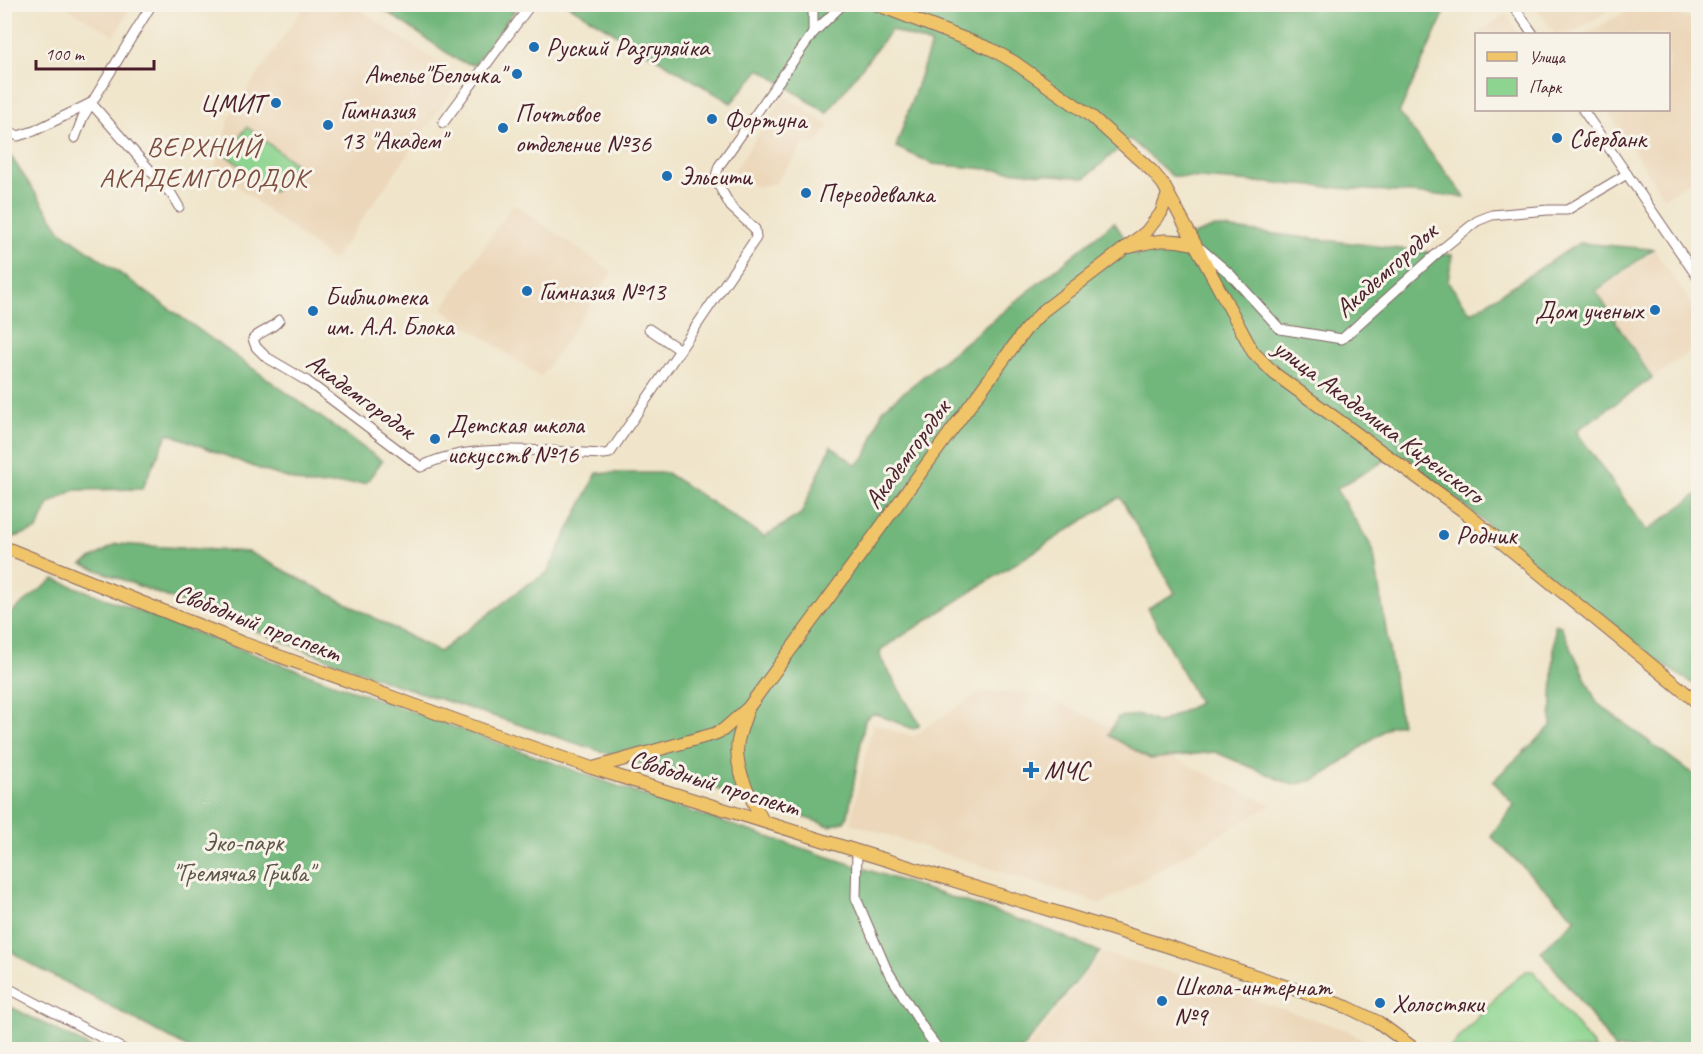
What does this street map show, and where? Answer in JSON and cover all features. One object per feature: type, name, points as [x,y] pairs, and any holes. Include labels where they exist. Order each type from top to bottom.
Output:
[{"type":"main road","name":"улица Академика Киренского","points":[[875,4],[991,49],[1014,62],[1092,117],[1152,171],[1163,184],[1253,352],[1275,374],[1462,510],[1698,703]]},
{"type":"main road","name":"Академгородок","points":[[748,708],[1026,329],[1043,311],[1146,232],[1161,213],[1168,194]]},
{"type":"main road","points":[[1125,249],[1163,240],[1194,244]]},
{"type":"main road","name":"Свободный проспект","points":[[4,547],[243,643],[448,719],[592,768],[1170,947],[1347,1007],[1378,1022],[1415,1049]]},
{"type":"main road","points":[[592,768],[714,734],[723,730],[748,708]]},
{"type":"main road","points":[[748,708],[737,743],[740,771],[763,821]]},
{"type":"street","points":[[75,138],[91,103],[152,4]]},
{"type":"street","points":[[443,123],[531,4]]},
{"type":"street","points":[[813,4],[813,33]]},
{"type":"street","name":"Академгородок","points":[[279,320],[253,339],[260,352],[307,381],[422,467],[433,460],[481,450],[610,453],[756,238],[755,228],[730,207],[715,179],[719,166],[813,33],[843,4]]},
{"type":"street","points":[[1512,4],[1532,33]]},
{"type":"street","points":[[4,128],[18,136],[34,131],[91,103]]},
{"type":"street","points":[[91,103],[172,195],[179,207]]},
{"type":"street","points":[[1584,111],[1698,278]]},
{"type":"street","name":"Академгородок","points":[[1194,244],[1230,274],[1280,329],[1342,339],[1442,249],[1477,221],[1492,215],[1567,210],[1627,174]]},
{"type":"street","points":[[649,329],[680,350]]},
{"type":"street","points":[[857,851],[856,898],[886,969],[939,1050]]},
{"type":"street","points":[[4,986],[125,1050]]},
{"type":"shaded area","points":[[63,5],[133,5],[114,36]]},
{"type":"shaded area","name":"Гимназия 13 \"Академ\"","points":[[305,5],[353,5],[449,70],[454,88],[333,261],[215,169],[230,115]]},
{"type":"shaded area","points":[[1534,5],[1618,5],[1572,33],[1554,33]]},
{"type":"shaded area","points":[[1637,5],[1652,5],[1698,21],[1698,176],[1664,198],[1608,111],[1670,111],[1670,33],[1587,33]]},
{"type":"shaded area","points":[[1506,14],[1518,33],[1480,33]]},
{"type":"shaded area","points":[[784,95],[829,126],[816,144],[803,145],[776,183],[756,187],[734,171]]},
{"type":"shaded area","name":"Гимназия №13","points":[[513,204],[612,272],[541,377],[442,309]]},
{"type":"shaded area","points":[[1655,251],[1698,314],[1698,346],[1654,377],[1598,292]]},
{"type":"shaded area","name":"МЧС","points":[[980,692],[1042,694],[1271,805],[1101,904],[850,823],[873,724],[913,736]]},
{"type":"shaded area","name":"Школа-интернат №9","points":[[1103,953],[1171,972],[1349,1031],[1374,1049],[1027,1049]]},
{"type":"green space","points":[[377,5],[519,5],[474,65],[459,61]]},
{"type":"green space","points":[[568,5],[1448,5],[1399,113],[1465,197],[1172,176],[1130,139],[1085,178],[933,164],[896,147],[931,44],[891,30],[827,113],[760,69],[731,103]]},
{"type":"green space","points":[[247,127],[295,164],[274,192],[226,155]]},
{"type":"green space","points":[[5,148],[61,231],[382,461],[366,483],[309,485],[262,470],[168,433],[142,489],[74,490],[49,504],[37,530],[5,540]]},
{"type":"green space","points":[[1114,222],[1136,256],[1215,227],[1452,255],[1448,282],[1471,313],[1579,243],[1653,249],[1596,291],[1652,378],[1576,431],[1647,531],[1698,494],[1698,687],[1663,665],[1499,535],[1408,458],[1384,461],[1336,489],[1373,549],[1401,724],[1390,726],[1331,770],[1314,780],[1293,785],[1215,752],[1150,759],[1108,735],[1118,717],[1140,715],[1159,723],[1199,703],[1148,608],[1175,593],[1120,497],[883,648],[880,652],[881,659],[919,726],[913,729],[876,714],[865,720],[848,816],[843,822],[830,826],[388,682],[82,564],[116,544],[249,552],[439,652],[525,586],[547,573],[597,473],[667,473],[764,537],[801,514],[831,446],[856,465],[866,456],[883,409]]},
{"type":"green space","name":"Эко-парк \"Гремячая Грива\"","points":[[54,579],[253,654],[656,800],[1041,927],[1100,952],[1022,1049],[192,1050],[29,963],[5,947],[5,617]]},
{"type":"green space","points":[[1555,624],[1561,626],[1597,703],[1698,778],[1698,1049],[1615,1049],[1541,951],[1576,919],[1491,836],[1514,805],[1493,781],[1551,726]]},
{"type":"green space","points":[[1526,971],[1533,971],[1596,1049],[1449,1049],[1503,990]]},
{"type":"green space","points":[[5,1004],[94,1049],[5,1049]]},
{"type":"place","name":"Руский Разгуляйка","points":[[534,47]]},
{"type":"place","name":"Ателье\"Белочка\"","points":[[517,74]]},
{"type":"place","name":"ЦМИТ","points":[[276,103]]},
{"type":"place","name":"Фортуна","points":[[712,119]]},
{"type":"place","name":"Гимназия 13 \"Академ\"","points":[[328,125]]},
{"type":"place","name":"Почтовое отделение №36","points":[[503,128]]},
{"type":"place","name":"Сбербанк","points":[[1557,138]]},
{"type":"place","name":"Эльсити","points":[[667,176]]},
{"type":"place","name":"Переодевалка","points":[[806,193]]},
{"type":"place","name":"Гимназия №13","points":[[527,291]]},
{"type":"place","name":"Дом ученых","points":[[1655,310]]},
{"type":"place","name":"Библиотека им. А.А. Блока","points":[[313,311]]},
{"type":"place","name":"Детская школа искусств №16","points":[[435,439]]},
{"type":"place","name":"Родник","points":[[1444,535]]},
{"type":"place","name":"МЧС","points":[[1031,770]]},
{"type":"place","name":"Школа-интернат №9","points":[[1162,1001]]},
{"type":"place","name":"Холостяки","points":[[1380,1003]]},
{"type":"district","name":"ВЕРХНИЙ АКАДЕМГОРОДОК","points":[[204,162]]}]
